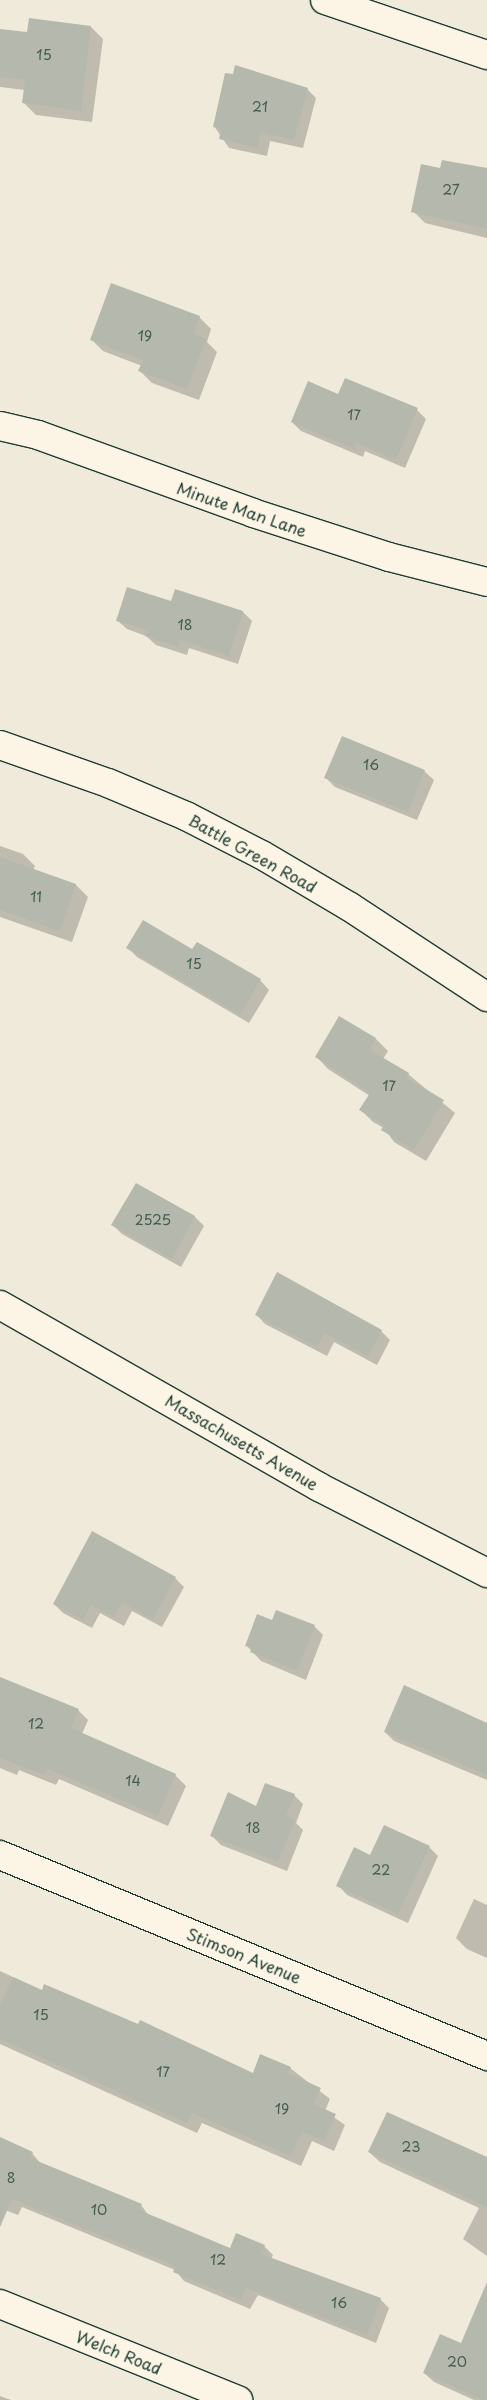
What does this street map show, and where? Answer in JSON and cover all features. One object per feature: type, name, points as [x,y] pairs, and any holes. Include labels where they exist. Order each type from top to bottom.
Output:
[{"type":"street","points":[[325,0],[487,55]]},
{"type":"street","name":"Minute Man Lane","points":[[0,426],[38,435],[253,513],[380,554],[487,582]]},
{"type":"street","name":"Battle Green Road","points":[[0,745],[108,783],[186,816],[262,855],[350,908],[487,997]]},
{"type":"street","name":"Massachusetts Avenue","points":[[0,1305],[319,1487],[487,1573]]},
{"type":"street","name":"Stimson Avenue","points":[[0,1855],[487,2056]]},
{"type":"street","name":"Welch Road","points":[[0,2304],[238,2400]]},
{"type":"building","points":[[29,18],[91,26],[81,111],[22,103],[25,80],[0,77],[0,29],[27,32]]},
{"type":"building","points":[[235,65],[308,88],[294,140],[261,132],[258,148],[219,139],[221,129],[213,127],[225,73],[233,74]]},
{"type":"building","points":[[442,160],[487,168],[487,229],[411,212],[421,164],[440,168]]},
{"type":"building","points":[[111,283],[200,316],[193,334],[206,339],[187,389],[138,371],[143,360],[90,340]]},
{"type":"building","points":[[345,378],[418,408],[396,460],[356,443],[354,449],[291,422],[308,381],[338,394]]},
{"type":"building","points":[[127,587],[171,601],[175,589],[243,611],[229,656],[180,640],[178,647],[145,636],[148,630],[116,621]]},
{"type":"building","points":[[342,736],[425,770],[408,812],[324,778]]},
{"type":"building","points":[[0,857],[76,884],[60,931],[0,910]]},
{"type":"building","points":[[143,920],[192,949],[197,942],[261,979],[240,1015],[126,948]]},
{"type":"building","points":[[339,1016],[376,1038],[370,1050],[409,1073],[407,1078],[444,1100],[414,1150],[381,1130],[384,1125],[359,1110],[370,1093],[315,1057]]},
{"type":"building","points":[[136,1183],[195,1216],[172,1259],[111,1225]]},
{"type":"building","points":[[277,1272],[382,1330],[368,1356],[324,1333],[317,1347],[255,1315]]},
{"type":"building","points":[[92,1531],[176,1577],[153,1619],[122,1603],[114,1617],[91,1605],[83,1620],[53,1604]]},
{"type":"building","points":[[276,1610],[315,1625],[297,1671],[250,1652],[252,1648],[245,1646],[257,1614],[272,1620]]},
{"type":"building","points":[[0,1677],[79,1709],[71,1728],[176,1774],[158,1816],[48,1769],[45,1775],[0,1758]]},
{"type":"building","points":[[404,1685],[487,1723],[487,1775],[384,1732]]},
{"type":"building","points":[[265,1783],[295,1794],[286,1816],[295,1820],[278,1862],[210,1836],[228,1792],[256,1806]]},
{"type":"building","points":[[384,1825],[430,1846],[398,1914],[336,1886],[354,1847],[370,1855]]},
{"type":"building","points":[[13,1977],[42,1990],[44,1984],[138,2024],[140,2020],[253,2073],[260,2054],[291,2067],[288,2073],[321,2088],[313,2104],[336,2114],[324,2141],[302,2131],[291,2156],[192,2113],[187,2123],[0,2039],[0,2006]]},
{"type":"building","points":[[387,2112],[487,2157],[487,2207],[368,2152]]},
{"type":"building","points":[[0,2137],[33,2152],[30,2158],[142,2204],[139,2210],[230,2248],[236,2233],[265,2245],[261,2254],[381,2298],[367,2335],[246,2288],[241,2300],[173,2272],[176,2266],[12,2199],[0,2227]]},
{"type":"building","points":[[487,2282],[487,2400],[482,2400],[423,2373],[440,2334],[461,2343]]}]
